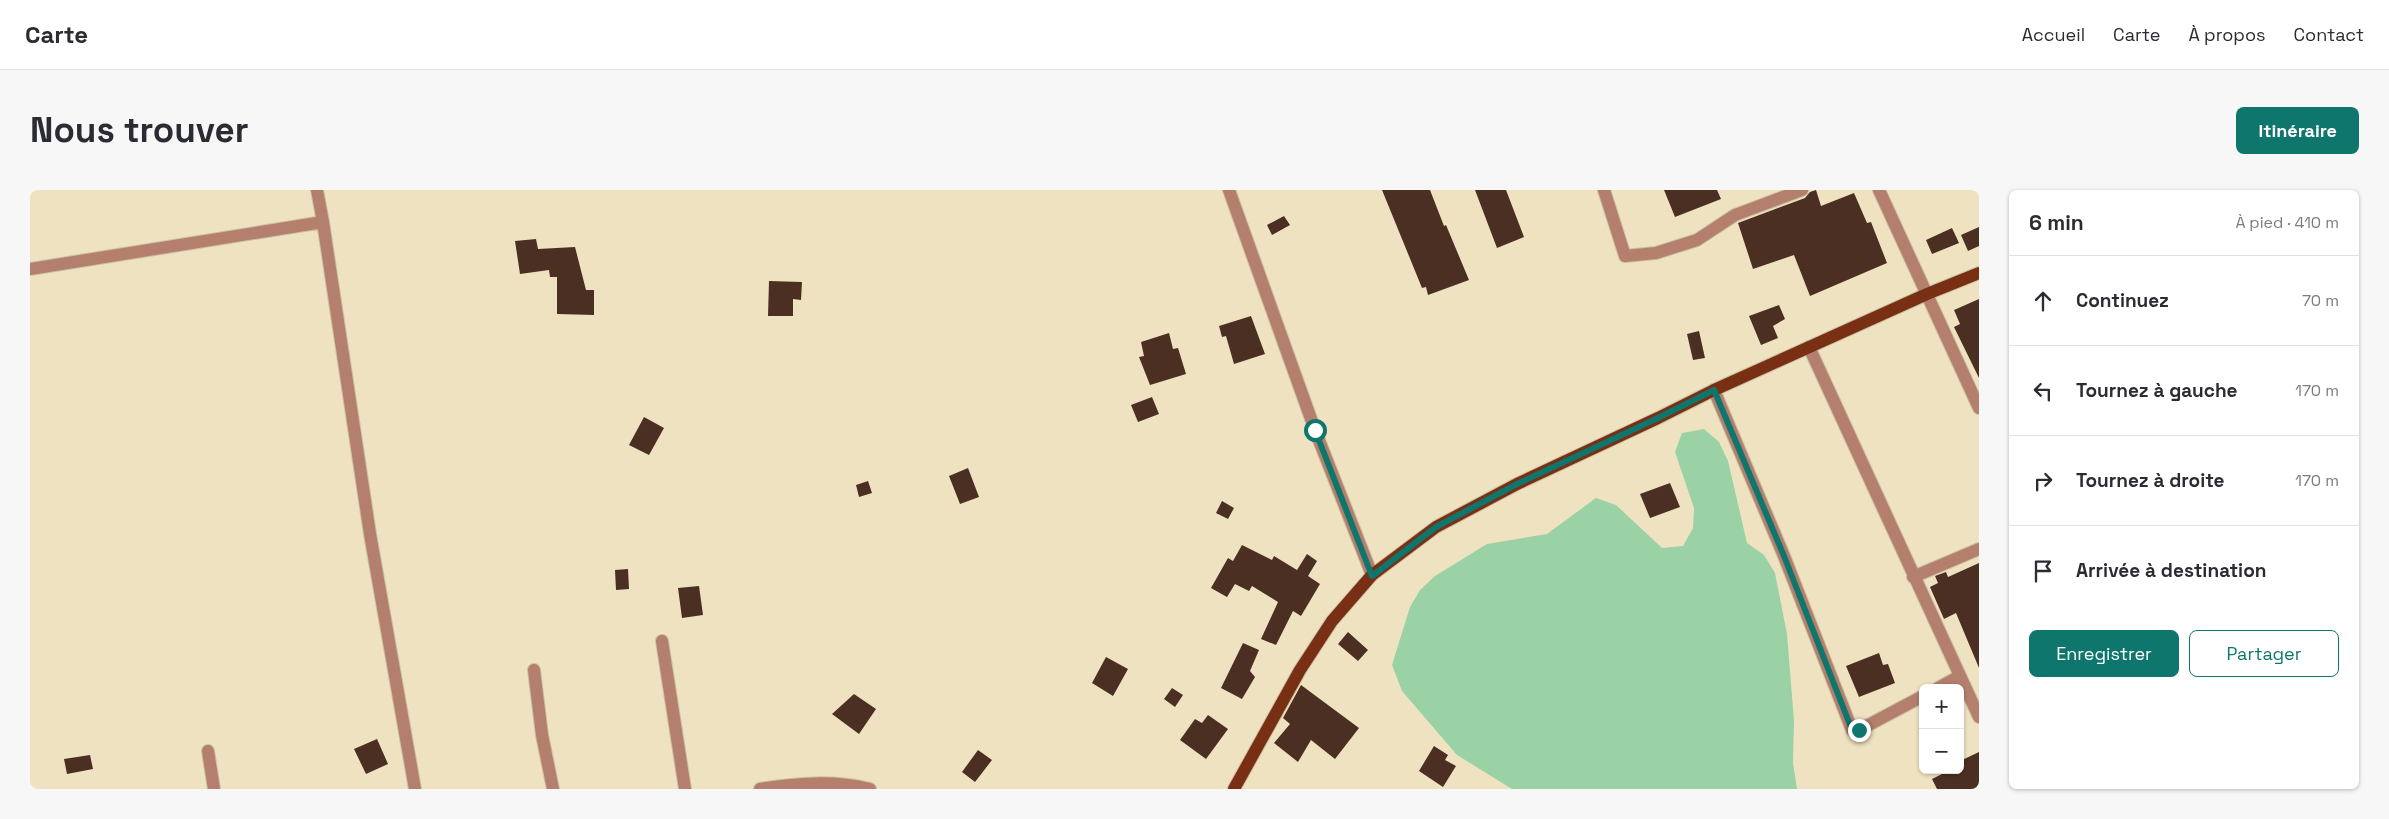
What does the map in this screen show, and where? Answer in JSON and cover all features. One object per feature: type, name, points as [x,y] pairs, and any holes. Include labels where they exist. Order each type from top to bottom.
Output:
[{"type":"main road","points":[[1234,789],[1305,662],[1332,621],[1372,576],[1436,527],[1517,484],[1714,390],[1927,294],[1979,273]]},
{"type":"street","points":[[317,190],[370,534],[415,789]]},
{"type":"street","points":[[1229,190],[1315,430],[1372,576]]},
{"type":"street","points":[[1604,190],[1625,256],[1656,253],[1697,240],[1735,215],[1802,190]]},
{"type":"street","points":[[1879,190],[1979,408]]},
{"type":"street","points":[[30,269],[323,222]]},
{"type":"street","points":[[1809,347],[1913,577],[1979,717]]},
{"type":"street","points":[[1714,390],[1784,556],[1852,730],[1859,730],[1919,698]]},
{"type":"street","points":[[1913,577],[1979,549]]},
{"type":"street","points":[[662,641],[685,789]]},
{"type":"street","points":[[534,670],[542,735],[553,789]]},
{"type":"street","points":[[1945,684],[1960,676]]},
{"type":"street","points":[[208,751],[214,789]]},
{"type":"street","points":[[760,789],[848,784],[870,789]]},
{"type":"green space","points":[[1704,429],[1719,442],[1728,461],[1747,543],[1764,555],[1775,573],[1787,634],[1794,721],[1793,763],[1797,789],[1512,789],[1457,755],[1402,691],[1392,665],[1410,607],[1420,590],[1435,576],[1487,544],[1547,534],[1596,498],[1616,505],[1662,548],[1683,546],[1693,528],[1694,508],[1675,452],[1682,433]]},
{"type":"building","points":[[1382,190],[1430,190],[1469,280],[1428,295],[1426,287],[1422,288]]},
{"type":"building","points":[[1475,190],[1506,190],[1524,237],[1497,248]]},
{"type":"building","points":[[1664,190],[1717,190],[1721,199],[1675,217]]},
{"type":"building","points":[[1816,190],[1821,206],[1854,193],[1867,223],[1871,222],[1887,263],[1810,296],[1794,255],[1753,269],[1738,223],[1805,198],[1810,192]]},
{"type":"building","points":[[1284,216],[1290,225],[1272,235],[1267,225]]},
{"type":"building","points":[[1979,227],[1979,246],[1968,251],[1961,235]]},
{"type":"building","points":[[1952,228],[1959,243],[1932,254],[1926,240]]},
{"type":"building","points":[[536,239],[538,249],[575,247],[586,290],[594,290],[594,315],[557,314],[557,277],[550,277],[549,270],[520,274],[515,241]]},
{"type":"building","points":[[769,281],[802,282],[801,300],[793,299],[793,316],[768,316]]},
{"type":"building","points":[[1979,299],[1979,378],[1954,327],[1960,324],[1954,310]]},
{"type":"building","points":[[1779,305],[1785,319],[1773,326],[1778,338],[1761,345],[1749,316]]},
{"type":"building","points":[[1251,316],[1265,354],[1234,364],[1226,336],[1222,337],[1219,326]]},
{"type":"building","points":[[1699,331],[1705,358],[1693,360],[1687,334]]},
{"type":"building","points":[[1169,333],[1173,349],[1178,348],[1186,374],[1150,385],[1139,357],[1144,356],[1141,342]]},
{"type":"building","points":[[1152,397],[1159,414],[1138,422],[1131,405]]},
{"type":"building","points":[[644,417],[664,428],[649,455],[629,445]]},
{"type":"building","points":[[968,468],[979,497],[960,504],[949,476]]},
{"type":"building","points":[[868,481],[872,493],[859,497],[856,485]]},
{"type":"building","points":[[1670,483],[1680,507],[1650,518],[1640,494]]},
{"type":"building","points":[[1222,501],[1234,508],[1228,519],[1216,513]]},
{"type":"building","points":[[1242,545],[1272,560],[1274,556],[1297,570],[1307,554],[1317,561],[1308,576],[1320,584],[1301,616],[1293,611],[1276,645],[1261,639],[1278,602],[1252,586],[1249,591],[1235,584],[1227,597],[1211,588],[1228,558],[1233,561]]},
{"type":"building","points":[[1979,563],[1979,668],[1956,613],[1944,619],[1930,587],[1938,583],[1935,576],[1946,572],[1948,577]]},
{"type":"building","points":[[628,569],[629,589],[616,590],[615,570]]},
{"type":"building","points":[[699,586],[703,615],[682,618],[678,588]]},
{"type":"building","points":[[1348,632],[1368,650],[1358,661],[1338,644]]},
{"type":"building","points":[[1243,643],[1259,650],[1250,671],[1255,677],[1242,699],[1221,688]]},
{"type":"building","points":[[1879,653],[1883,665],[1888,664],[1895,683],[1859,697],[1846,666]]},
{"type":"building","points":[[1106,657],[1128,669],[1113,696],[1092,683]]},
{"type":"building","points":[[1301,685],[1359,728],[1335,759],[1311,740],[1298,762],[1274,743],[1290,724],[1283,718]]},
{"type":"building","points":[[1172,688],[1183,695],[1175,707],[1164,699]]},
{"type":"building","points":[[854,694],[876,709],[859,734],[832,714]]},
{"type":"building","points":[[1208,715],[1228,729],[1206,759],[1180,740],[1195,719],[1202,723]]},
{"type":"building","points":[[377,739],[388,764],[366,774],[354,749]]},
{"type":"building","points":[[1434,746],[1448,755],[1445,760],[1456,766],[1443,787],[1419,771]]},
{"type":"building","points":[[978,750],[992,760],[975,782],[962,772]]},
{"type":"building","points":[[1979,752],[1979,789],[1937,789],[1932,779],[1942,774],[1964,774],[1964,759]]},
{"type":"building","points":[[90,755],[93,769],[67,774],[64,759]]},
{"type":"route","points":[[1315,430],[1365,563],[1372,576],[1436,527],[1517,484],[1714,390],[1784,556],[1852,730],[1859,730]]}]
